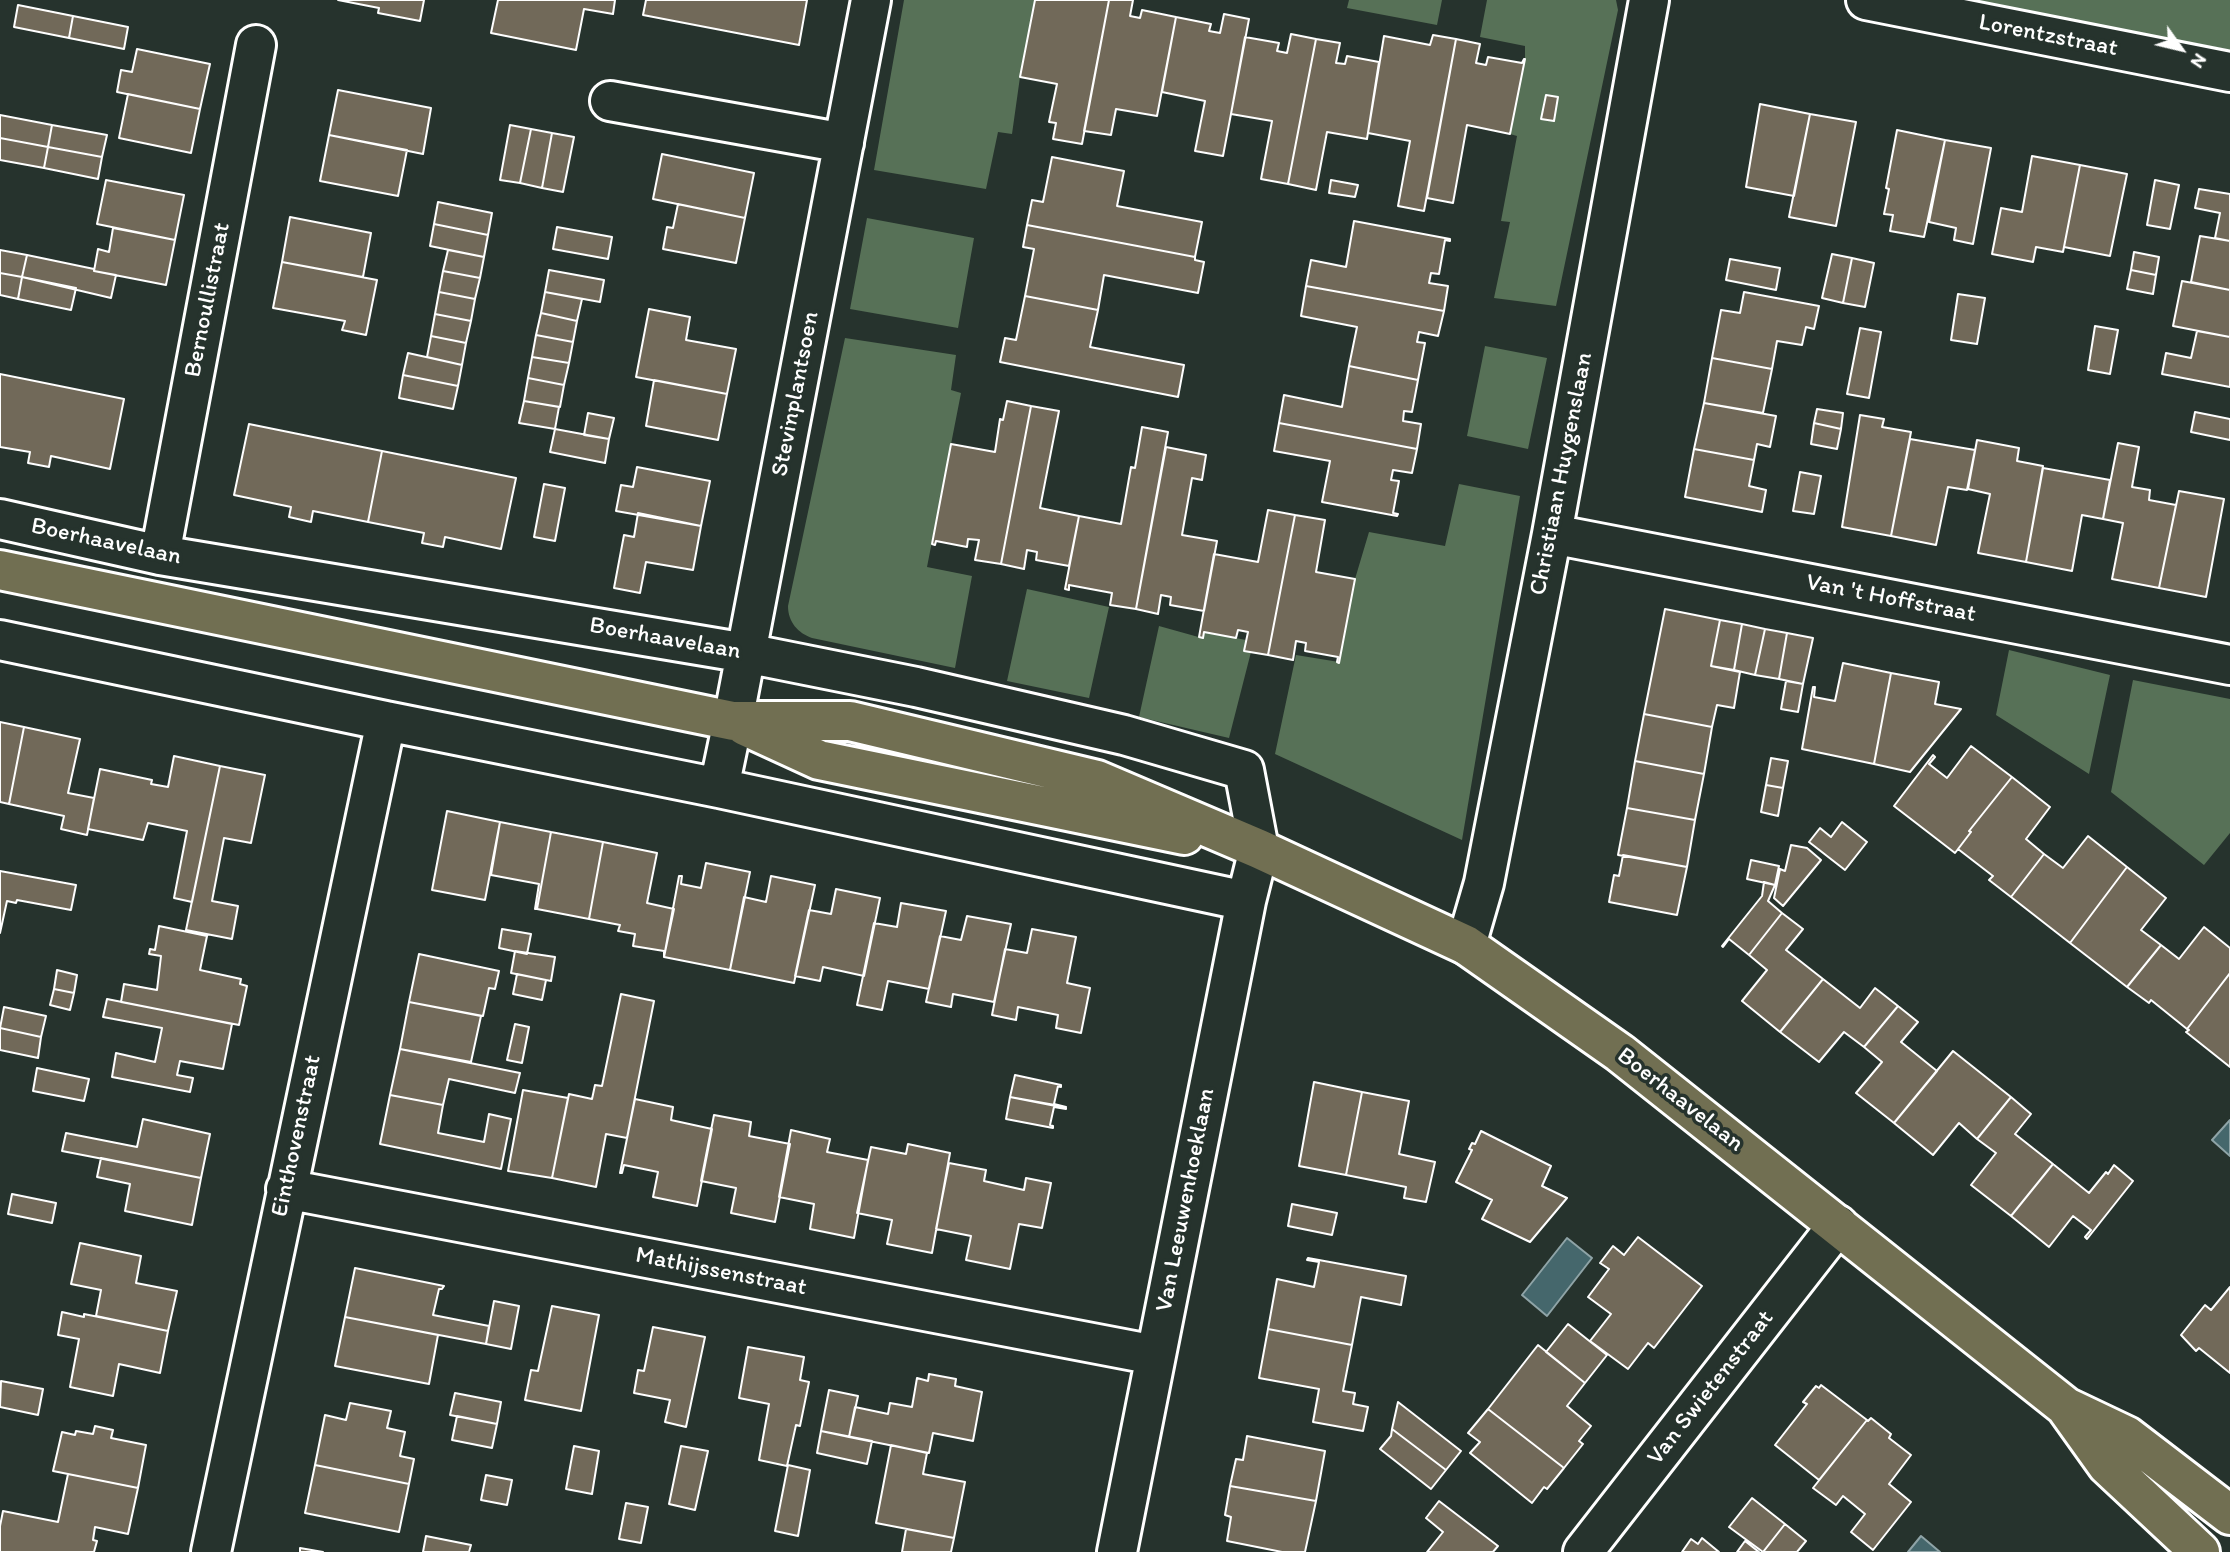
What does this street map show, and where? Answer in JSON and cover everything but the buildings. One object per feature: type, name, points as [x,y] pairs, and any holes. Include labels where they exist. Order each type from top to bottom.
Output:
[{"type":"main road","name":"Boerhaavelaan","points":[[0,570],[733,721],[850,721],[1097,780],[1259,849],[1466,945],[1620,1053],[2066,1407],[2127,1436],[2230,1515]]},
{"type":"main road","name":"Boerhaavelaan","points":[[2066,1407],[2107,1465],[2200,1552]]},
{"type":"street","name":"Stevinplantsoen","points":[[719,788],[872,0]]},
{"type":"street","name":"Christiaan Huygenslaan","points":[[1466,945],[1484,883],[1552,534],[1649,0]]},
{"type":"street","name":"Lorentzstraat","points":[[1866,0],[2230,72]]},
{"type":"street","name":"Bernoullistraat","points":[[160,555],[256,45]]},
{"type":"street","points":[[610,101],[844,143]]},
{"type":"street","name":"Boerhaavelaan","points":[[0,519],[160,555],[746,653],[916,687],[1111,732],[1244,769],[1259,849]]},
{"type":"street","name":"Van 't Hoffstraat","points":[[1552,534],[2230,665]]},
{"type":"street","points":[[0,640],[719,788],[1246,901]]},
{"type":"street","name":"Einthovenstraat","points":[[211,1552],[386,721]]},
{"type":"street","name":"Van Leeuwenhoeklaan","points":[[1116,1552],[1246,901],[1259,849]]},
{"type":"street","name":"Mathijssenstraat","points":[[286,1189],[1155,1355]]},
{"type":"street","name":"Van Swietenstraat","points":[[1583,1552],[1838,1224]]},
{"type":"green space","points":[[904,0],[1035,0],[1012,134],[998,132],[986,189],[874,170]]},
{"type":"green space","points":[[1349,0],[1442,0],[1437,25],[1347,8]]},
{"type":"green space","points":[[1487,0],[1616,0],[1618,10],[1556,306],[1494,298],[1510,222],[1501,221],[1517,136],[1510,134],[1525,59],[1525,46],[1480,37]]},
{"type":"green space","points":[[1970,0],[2230,0],[2230,50]]},
{"type":"green space","points":[[867,218],[974,238],[958,328],[850,309]]},
{"type":"green space","points":[[845,338],[956,355],[951,390],[961,393],[927,567],[972,576],[955,668],[812,638],[798,630],[790,617],[788,606]]},
{"type":"green space","points":[[1485,346],[1547,358],[1528,449],[1467,436]]},
{"type":"green space","points":[[1459,484],[1520,496],[1462,840],[1275,754],[1296,655],[1339,662],[1355,579],[1369,532],[1445,546]]},
{"type":"green space","points":[[1027,589],[1109,607],[1089,698],[1007,681]]},
{"type":"green space","points":[[1159,626],[1202,638],[1204,632],[1246,640],[1244,651],[1251,652],[1229,738],[1139,717]]},
{"type":"green space","points":[[2009,650],[2110,675],[2089,774],[1996,715]]},
{"type":"green space","points":[[2133,680],[2230,699],[2230,833],[2204,865],[2111,792]]},
{"type":"water","points":[[2230,1120],[2230,1156],[2212,1140]]},
{"type":"water","points":[[1567,1238],[1592,1258],[1547,1316],[1522,1295]]},
{"type":"water","points":[[1921,1536],[1940,1552],[1908,1552]]}]
